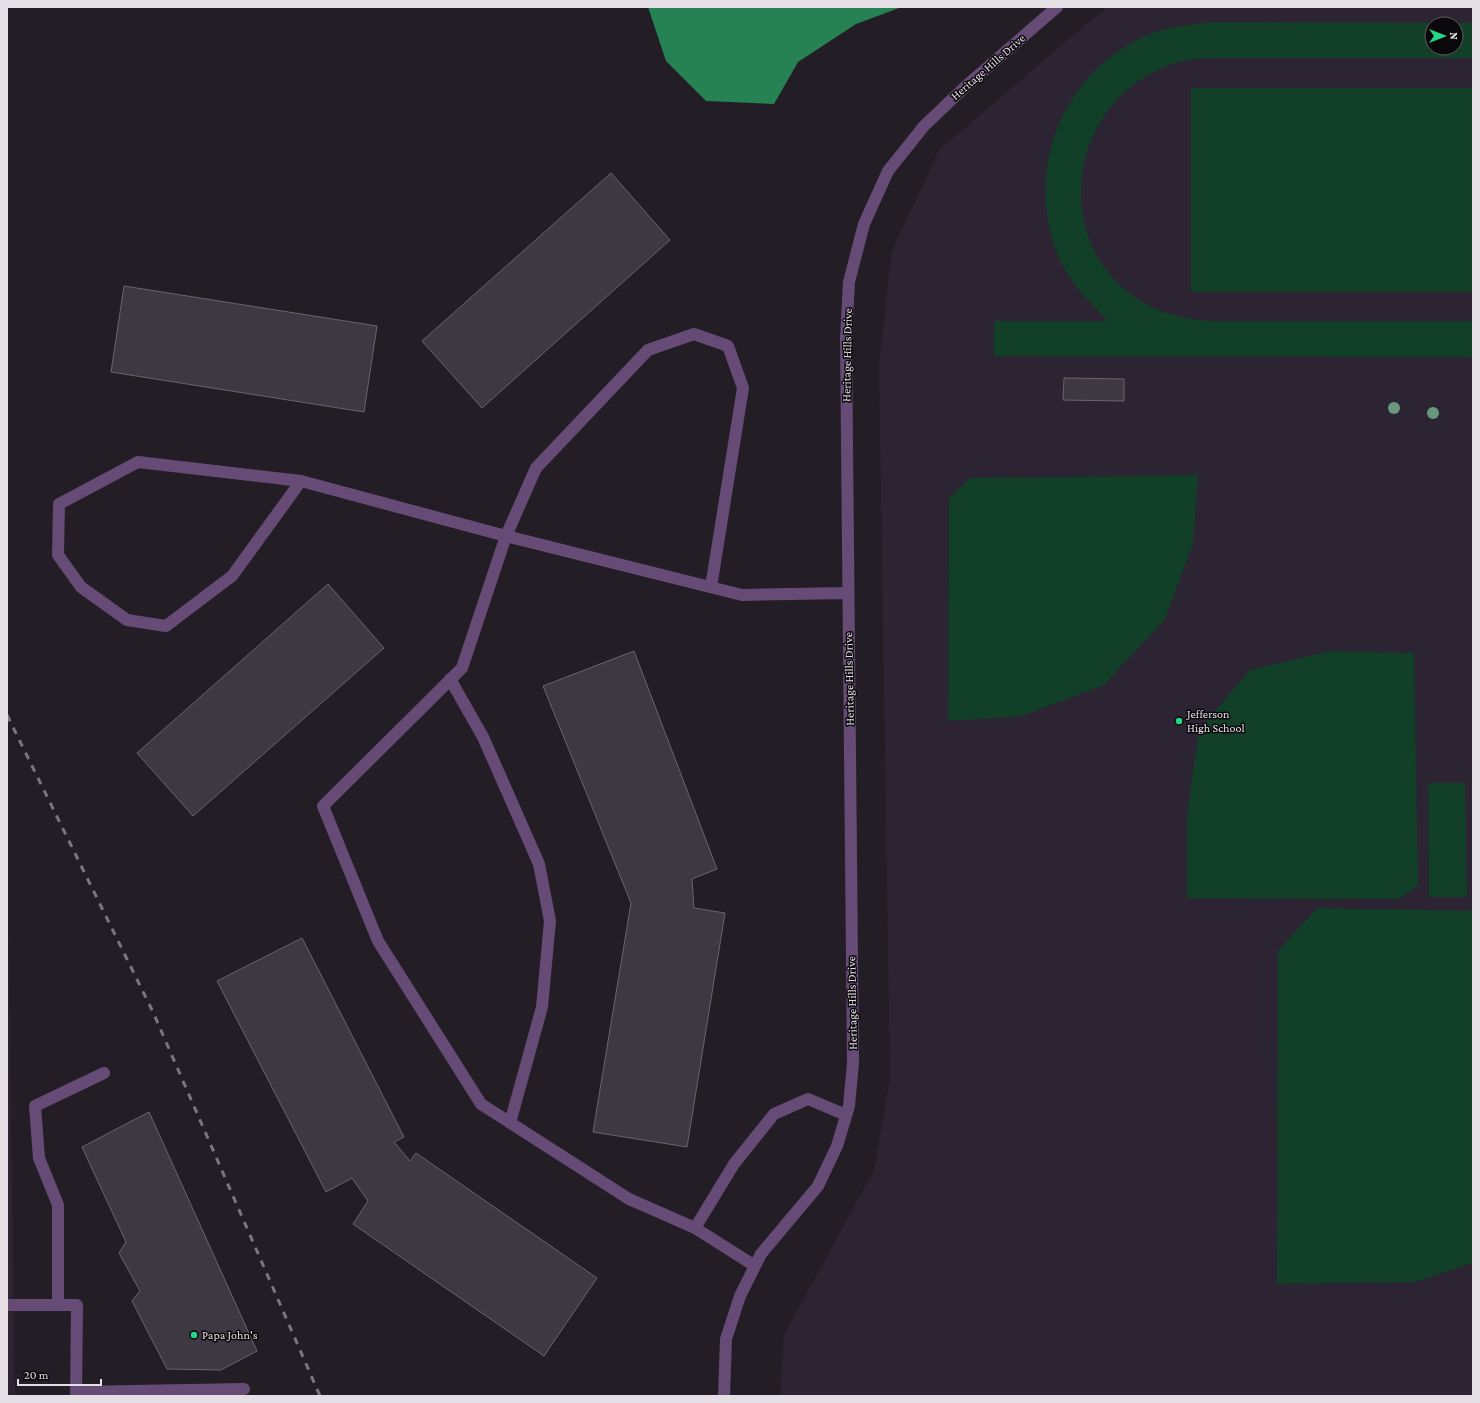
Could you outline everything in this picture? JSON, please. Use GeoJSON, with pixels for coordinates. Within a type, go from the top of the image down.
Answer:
{"type":"FeatureCollection","features":[{"type":"Feature","properties":{"kind":"street","name":"Heritage Hills Drive"},"geometry":{"type":"LineString","coordinates":[[724,1396],[726,1339],[740,1296],[761,1254],[818,1186],[837,1146],[849,1106],[853,1063],[846,339],[849,282],[864,224],[888,171],[924,126],[966,86],[1057,7]]}},
{"type":"Feature","properties":{"kind":"street"},"geometry":{"type":"LineString","coordinates":[[711,587],[743,388],[728,346],[694,334],[648,350],[536,468],[506,536],[462,668],[323,806],[378,941],[481,1104],[629,1199],[695,1228],[755,1266]]}},
{"type":"Feature","properties":{"kind":"street"},"geometry":{"type":"LineString","coordinates":[[301,481],[232,576],[166,626],[127,620],[81,587],[58,555],[59,504],[138,462],[301,481],[506,536],[742,595],[848,593]]}},
{"type":"Feature","properties":{"kind":"street"},"geometry":{"type":"LineString","coordinates":[[450,679],[483,737],[539,864],[550,922],[542,1007],[510,1123]]}},
{"type":"Feature","properties":{"kind":"street"},"geometry":{"type":"LineString","coordinates":[[58,1305],[58,1205],[38,1158],[35,1106],[104,1073]]}},
{"type":"Feature","properties":{"kind":"street"},"geometry":{"type":"LineString","coordinates":[[695,1228],[734,1164],[774,1114],[808,1099],[846,1115]]}},
{"type":"Feature","properties":{"kind":"street"},"geometry":{"type":"LineString","coordinates":[[7,1305],[77,1305],[76,1394],[244,1389]]}},
{"type":"Feature","properties":{"kind":"shaded area"},"geometry":{"type":"Polygon","coordinates":[[[648,7],[902,7],[856,24],[798,62],[774,104],[706,101],[666,61],[648,7]]]}},
{"type":"Feature","properties":{"kind":"shaded area","name":"Jefferson High School"},"geometry":{"type":"Polygon","coordinates":[[[1109,7],[1473,7],[1473,1396],[780,1396],[784,1335],[874,1170],[890,1079],[879,364],[892,251],[939,150],[1093,18],[1109,7]]]}},
{"type":"Feature","properties":{"kind":"shaded area"},"geometry":{"type":"Polygon","coordinates":[[[1211,22],[1424,23],[1424,56],[1464,56],[1464,23],[1473,23],[1473,58],[1206,58],[1170,65],[1134,84],[1107,112],[1090,145],[1082,181],[1083,218],[1095,253],[1118,284],[1152,307],[1181,317],[1210,321],[1473,321],[1473,357],[994,356],[994,321],[1108,321],[1071,280],[1062,264],[1051,233],[1046,201],[1047,169],[1054,138],[1066,109],[1084,82],[1107,59],[1135,41],[1153,33],[1182,26],[1211,22]]]}},
{"type":"Feature","properties":{"kind":"shaded area"},"geometry":{"type":"Polygon","coordinates":[[[1191,88],[1473,88],[1473,292],[1191,292],[1191,88]]]}},
{"type":"Feature","properties":{"kind":"shaded area"},"geometry":{"type":"Polygon","coordinates":[[[1198,475],[1193,544],[1165,619],[1104,685],[1022,716],[948,721],[949,498],[970,478],[1198,475]]]}},
{"type":"Feature","properties":{"kind":"shaded area"},"geometry":{"type":"Polygon","coordinates":[[[1331,651],[1414,653],[1418,885],[1399,899],[1187,898],[1187,814],[1199,730],[1250,670],[1331,651]]]}},
{"type":"Feature","properties":{"kind":"shaded area"},"geometry":{"type":"Polygon","coordinates":[[[1428,783],[1465,783],[1467,897],[1429,897],[1428,783]]]}},
{"type":"Feature","properties":{"kind":"shaded area"},"geometry":{"type":"Polygon","coordinates":[[[7,849],[15,1396],[7,1396],[7,849]]]}},
{"type":"Feature","properties":{"kind":"shaded area"},"geometry":{"type":"Polygon","coordinates":[[[1317,908],[1473,911],[1473,1263],[1415,1282],[1277,1284],[1278,951],[1317,908]]]}},
{"type":"Feature","properties":{"kind":"building"},"geometry":{"type":"Polygon","coordinates":[[[611,173],[670,240],[482,408],[422,341],[611,173]]]}},
{"type":"Feature","properties":{"kind":"building"},"geometry":{"type":"Polygon","coordinates":[[[124,286],[377,326],[364,412],[111,372],[124,286]]]}},
{"type":"Feature","properties":{"kind":"building"},"geometry":{"type":"Polygon","coordinates":[[[1064,378],[1124,379],[1124,401],[1063,400],[1064,378]]]}},
{"type":"Feature","properties":{"kind":"building"},"geometry":{"type":"Polygon","coordinates":[[[328,584],[384,648],[193,816],[137,753],[328,584]]]}},
{"type":"Feature","properties":{"kind":"building"},"geometry":{"type":"Polygon","coordinates":[[[634,651],[717,869],[692,879],[694,908],[725,913],[687,1147],[593,1132],[631,903],[543,686],[634,651]]]}},
{"type":"Feature","properties":{"kind":"building"},"geometry":{"type":"Polygon","coordinates":[[[302,938],[404,1137],[394,1142],[410,1161],[416,1153],[597,1278],[544,1356],[353,1224],[368,1201],[352,1178],[326,1192],[217,981],[302,938]]]}},
{"type":"Feature","properties":{"kind":"building"},"geometry":{"type":"Polygon","coordinates":[[[149,1112],[257,1351],[221,1370],[167,1369],[132,1301],[140,1291],[119,1253],[126,1242],[82,1147],[149,1112]]]}},
{"type":"Feature","properties":{"kind":"railway"},"geometry":{"type":"LineString","coordinates":[[7,715],[153,1012],[320,1396]]}},
{"type":"Feature","properties":{"kind":"place","name":"Jefferson High School"},"geometry":{"type":"Point","coordinates":[1179,721]}},
{"type":"Feature","properties":{"kind":"place","name":"Papa John's"},"geometry":{"type":"Point","coordinates":[194,1335]}}]}
